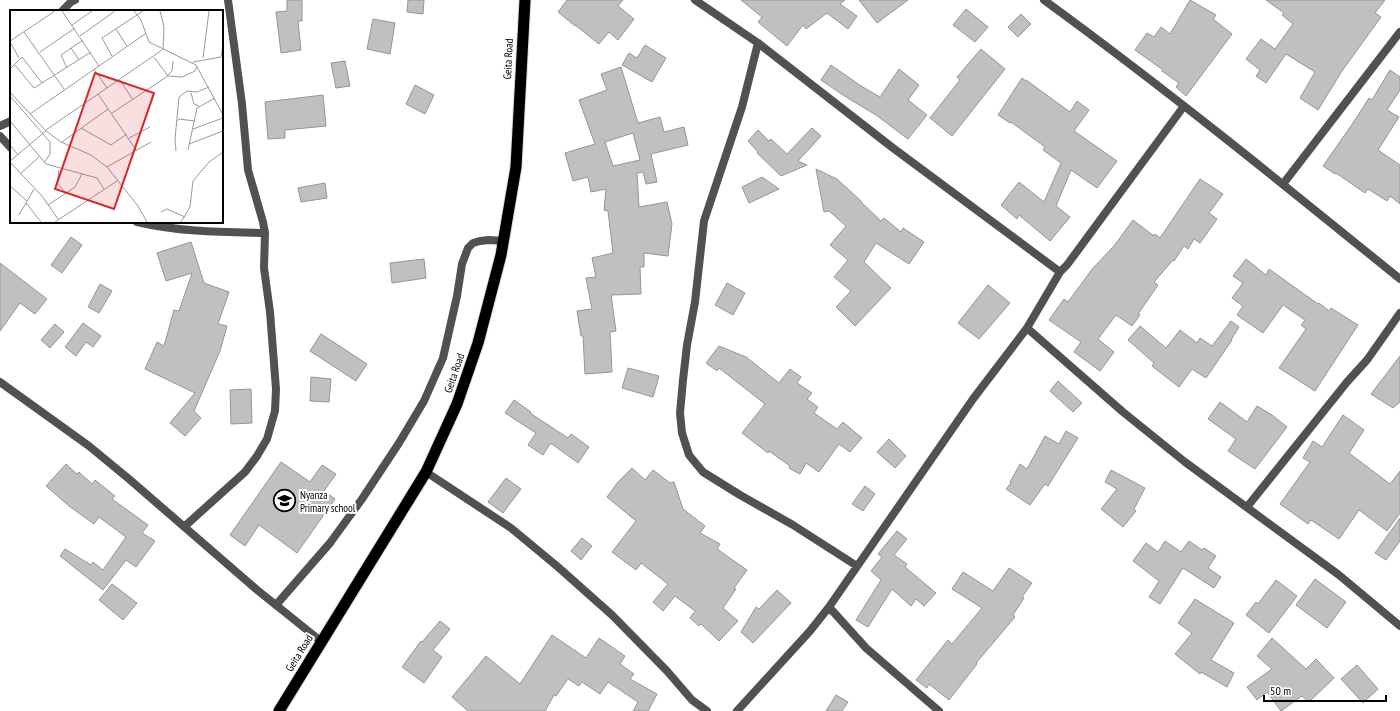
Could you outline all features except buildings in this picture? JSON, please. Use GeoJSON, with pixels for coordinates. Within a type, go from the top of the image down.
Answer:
{"type":"FeatureCollection","features":[{"type":"Feature","properties":{"kind":"highway","name":"Geita Road"},"geometry":{"type":"LineString","coordinates":[[279,711],[426,472],[457,404],[478,343],[504,241],[516,167],[524,0]]}},
{"type":"Feature","properties":{"kind":"street"},"geometry":{"type":"LineString","coordinates":[[63,10],[75,0]]}},
{"type":"Feature","properties":{"kind":"street"},"geometry":{"type":"LineString","coordinates":[[185,526],[245,472],[268,439],[275,411],[276,389],[270,312],[264,268],[265,233],[248,170],[242,104],[228,0]]}},
{"type":"Feature","properties":{"kind":"street"},"geometry":{"type":"LineString","coordinates":[[695,0],[758,44],[893,148],[1060,272]]}},
{"type":"Feature","properties":{"kind":"street"},"geometry":{"type":"LineString","coordinates":[[1044,0],[1184,106],[1400,279]]}},
{"type":"Feature","properties":{"kind":"street"},"geometry":{"type":"LineString","coordinates":[[1283,184],[1400,32]]}},
{"type":"Feature","properties":{"kind":"street"},"geometry":{"type":"LineString","coordinates":[[758,44],[742,107],[704,222],[695,302],[682,380],[680,413],[682,433],[689,455],[703,472],[793,525],[857,566]]}},
{"type":"Feature","properties":{"kind":"street"},"geometry":{"type":"LineString","coordinates":[[737,711],[810,631],[829,607],[973,399],[1027,328],[1060,272],[1067,265],[1184,106]]}},
{"type":"Feature","properties":{"kind":"street"},"geometry":{"type":"LineString","coordinates":[[0,126],[10,121]]}},
{"type":"Feature","properties":{"kind":"street"},"geometry":{"type":"LineString","coordinates":[[0,136],[10,147]]}},
{"type":"Feature","properties":{"kind":"street"},"geometry":{"type":"LineString","coordinates":[[141,223],[159,227],[196,231],[265,233]]}},
{"type":"Feature","properties":{"kind":"street"},"geometry":{"type":"LineString","coordinates":[[276,605],[330,543],[362,499],[399,443],[424,401],[443,358],[462,264],[468,248],[474,243],[480,241],[504,241]]}},
{"type":"Feature","properties":{"kind":"street"},"geometry":{"type":"LineString","coordinates":[[1247,507],[1347,382],[1367,360],[1400,313]]}},
{"type":"Feature","properties":{"kind":"street"},"geometry":{"type":"LineString","coordinates":[[1027,328],[1123,412],[1185,462],[1339,575],[1400,626]]}},
{"type":"Feature","properties":{"kind":"street"},"geometry":{"type":"LineString","coordinates":[[0,382],[89,446],[185,526],[276,605],[322,642]]}},
{"type":"Feature","properties":{"kind":"street"},"geometry":{"type":"LineString","coordinates":[[426,472],[511,528],[558,567],[612,615],[667,671],[692,700],[707,711]]}},
{"type":"Feature","properties":{"kind":"street"},"geometry":{"type":"LineString","coordinates":[[829,607],[866,648],[939,711]]}},
{"type":"Feature","properties":{"kind":"place","name":"Nyanza Primary school"},"geometry":{"type":"Point","coordinates":[285,501]}}]}
